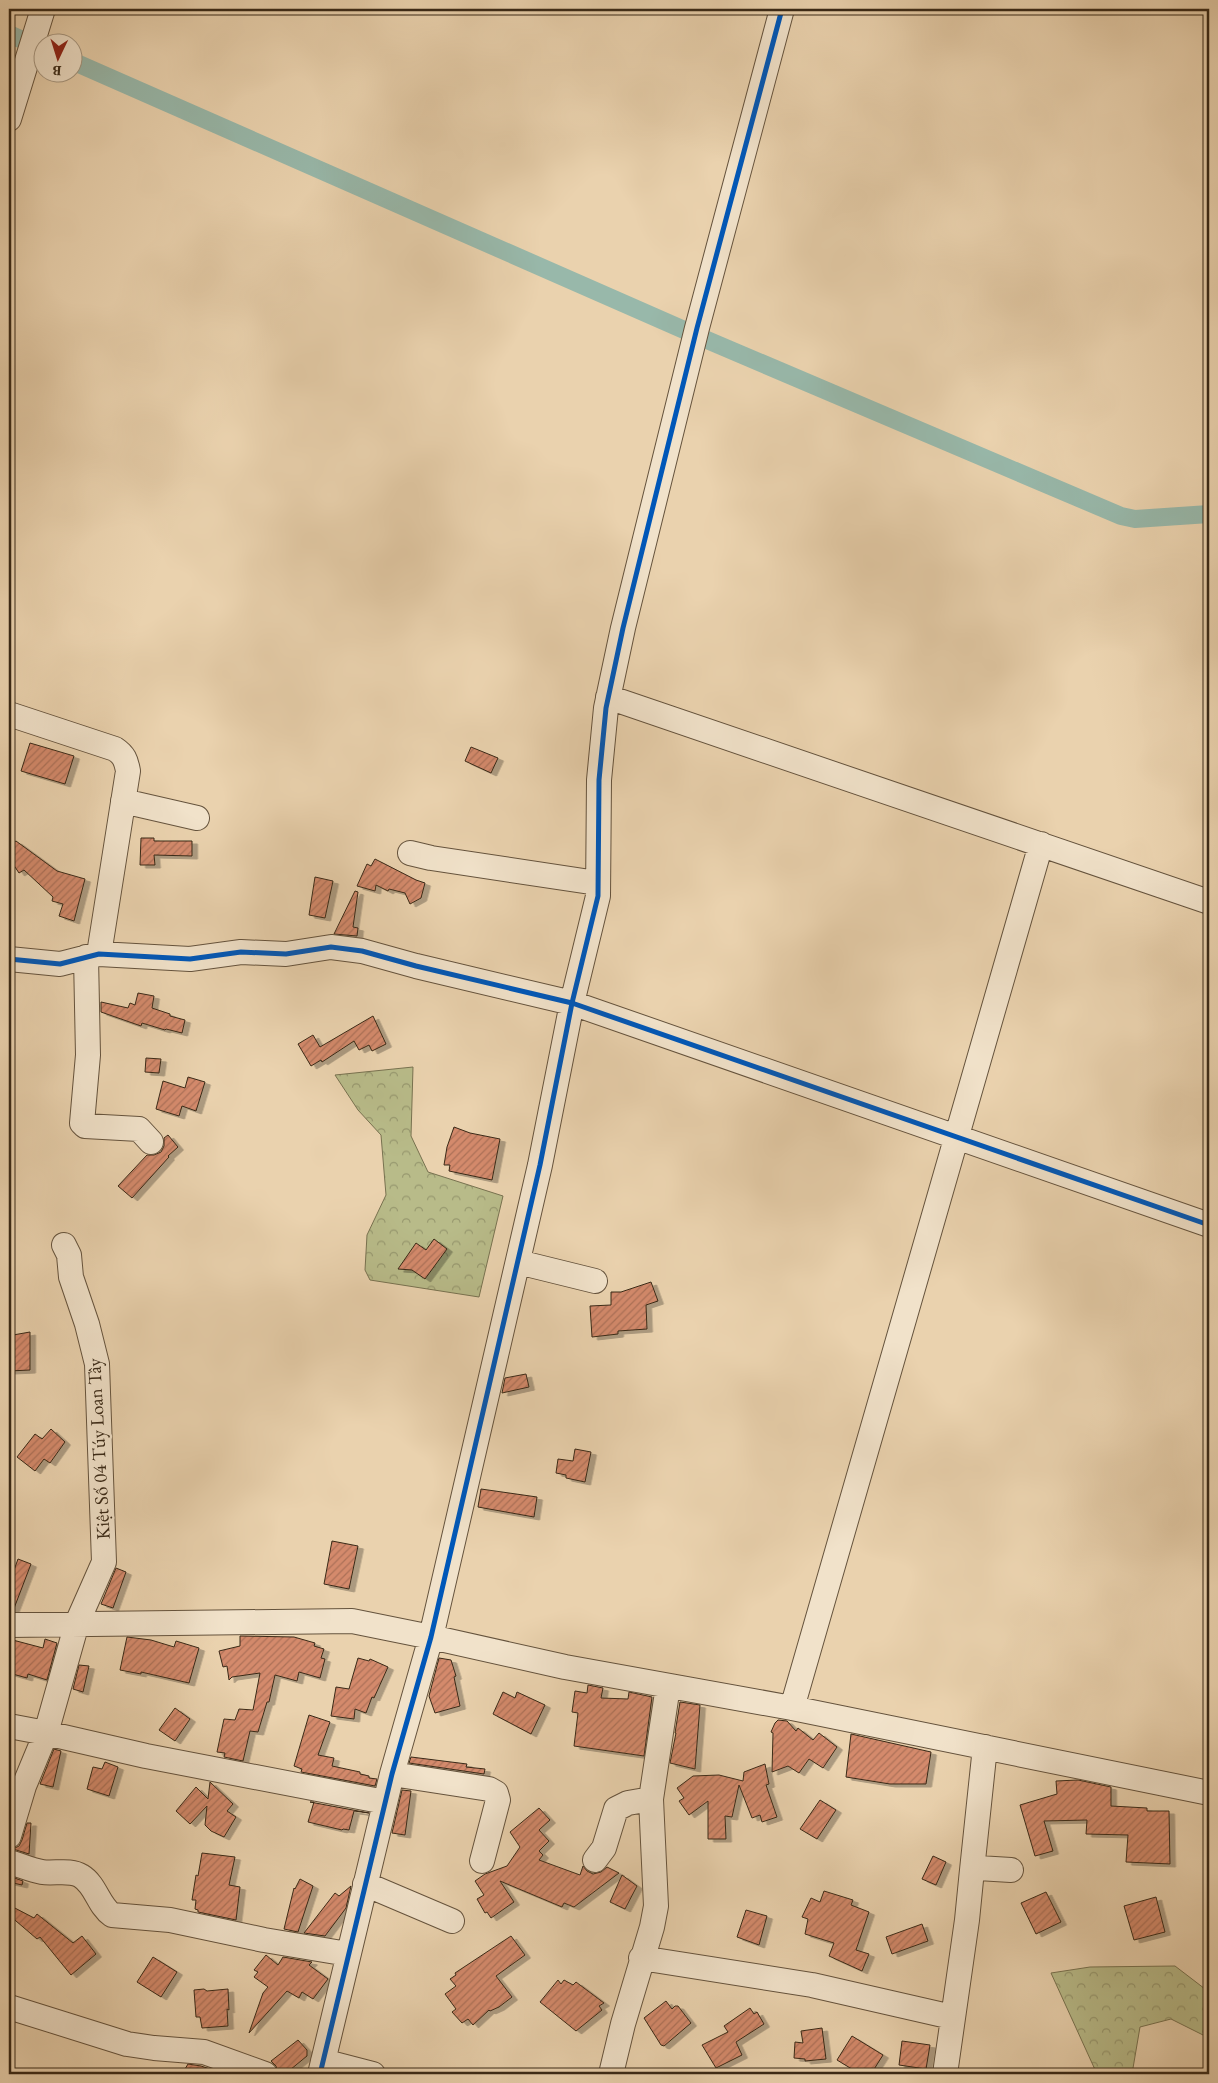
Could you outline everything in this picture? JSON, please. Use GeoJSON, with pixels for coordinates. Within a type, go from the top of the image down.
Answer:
{"type":"FeatureCollection","features":[{"type":"Feature","properties":{"kind":"street"},"geometry":{"type":"LineString","coordinates":[[9,119],[43,9]]}},
{"type":"Feature","properties":{"kind":"street"},"geometry":{"type":"LineString","coordinates":[[372,2074],[322,2067],[392,1774],[431,1637],[540,1165],[572,1004],[598,896],[598,780],[608,697],[695,336],[782,9]]}},
{"type":"Feature","properties":{"kind":"street"},"geometry":{"type":"LineString","coordinates":[[608,697],[1209,902]]}},
{"type":"Feature","properties":{"kind":"street"},"geometry":{"type":"LineString","coordinates":[[9,714],[114,748],[123,754],[128,771],[92,956],[88,1055],[82,1123],[85,1126],[139,1129],[151,1142]]}},
{"type":"Feature","properties":{"kind":"street"},"geometry":{"type":"LineString","coordinates":[[123,801],[197,818]]}},
{"type":"Feature","properties":{"kind":"street"},"geometry":{"type":"LineString","coordinates":[[792,1708],[1041,844]]}},
{"type":"Feature","properties":{"kind":"street"},"geometry":{"type":"LineString","coordinates":[[410,853],[430,858],[597,883]]}},
{"type":"Feature","properties":{"kind":"street"},"geometry":{"type":"LineString","coordinates":[[9,959],[60,964],[92,956],[190,959],[241,952],[286,954],[330,947],[362,951],[572,1004],[1209,1225]]}},
{"type":"Feature","properties":{"kind":"street","name":"Kiệt Số 04 Túy Loan Tây"},"geometry":{"type":"LineString","coordinates":[[9,1836],[24,1786],[46,1733],[77,1623],[104,1562],[97,1364],[87,1324],[71,1278],[69,1255],[64,1244]]}},
{"type":"Feature","properties":{"kind":"street"},"geometry":{"type":"LineString","coordinates":[[518,1262],[595,1280]]}},
{"type":"Feature","properties":{"kind":"street"},"geometry":{"type":"LineString","coordinates":[[9,1625],[352,1622],[431,1637],[565,1667],[792,1708],[1209,1793]]}},
{"type":"Feature","properties":{"kind":"street"},"geometry":{"type":"LineString","coordinates":[[611,2074],[641,1958],[652,1927],[656,1906],[651,1799],[668,1686]]}},
{"type":"Feature","properties":{"kind":"street"},"geometry":{"type":"LineString","coordinates":[[9,1726],[146,1756],[385,1802]]}},
{"type":"Feature","properties":{"kind":"street"},"geometry":{"type":"LineString","coordinates":[[945,2074],[967,1920],[985,1747]]}},
{"type":"Feature","properties":{"kind":"street"},"geometry":{"type":"LineString","coordinates":[[392,1774],[490,1789],[496,1793],[498,1800],[482,1861]]}},
{"type":"Feature","properties":{"kind":"street"},"geometry":{"type":"LineString","coordinates":[[595,1860],[604,1848],[616,1810],[628,1804],[651,1799]]}},
{"type":"Feature","properties":{"kind":"street"},"geometry":{"type":"LineString","coordinates":[[9,1862],[42,1872],[74,1873],[81,1876],[94,1888],[107,1911],[112,1915],[170,1920],[264,1940],[348,1954]]}},
{"type":"Feature","properties":{"kind":"street"},"geometry":{"type":"LineString","coordinates":[[972,1870],[978,1868],[1011,1870]]}},
{"type":"Feature","properties":{"kind":"street"},"geometry":{"type":"LineString","coordinates":[[365,1884],[452,1921]]}},
{"type":"Feature","properties":{"kind":"street"},"geometry":{"type":"LineString","coordinates":[[641,1958],[812,1985],[952,2018]]}},
{"type":"Feature","properties":{"kind":"street"},"geometry":{"type":"LineString","coordinates":[[9,2007],[126,2044],[204,2052],[265,2074]]}},
{"type":"Feature","properties":{"kind":"green space"},"geometry":{"type":"Polygon","coordinates":[[[413,1067],[411,1136],[428,1172],[503,1196],[479,1297],[370,1280],[365,1270],[367,1235],[386,1195],[381,1135],[358,1110],[335,1075],[413,1067]]]}},
{"type":"Feature","properties":{"kind":"green space"},"geometry":{"type":"Polygon","coordinates":[[[1175,1966],[1209,1992],[1209,2038],[1171,2019],[1140,2027],[1132,2074],[1097,2074],[1051,1973],[1090,1967],[1175,1966]]]}},
{"type":"Feature","properties":{"kind":"building"},"geometry":{"type":"Polygon","coordinates":[[[30,743],[74,756],[65,784],[21,771],[30,743]]]}},
{"type":"Feature","properties":{"kind":"building"},"geometry":{"type":"Polygon","coordinates":[[[471,747],[498,758],[491,773],[465,761],[471,747]]]}},
{"type":"Feature","properties":{"kind":"building"},"geometry":{"type":"Polygon","coordinates":[[[141,838],[154,838],[154,841],[192,841],[192,856],[154,855],[155,865],[140,865],[141,838]]]}},
{"type":"Feature","properties":{"kind":"building"},"geometry":{"type":"Polygon","coordinates":[[[16,841],[57,871],[85,879],[74,921],[59,916],[63,904],[52,901],[53,897],[24,870],[19,873],[9,858],[9,845],[16,841]]]}},
{"type":"Feature","properties":{"kind":"building"},"geometry":{"type":"Polygon","coordinates":[[[375,859],[425,883],[421,898],[410,904],[405,893],[389,889],[388,891],[376,885],[375,891],[357,886],[367,864],[371,866],[375,859]]]}},
{"type":"Feature","properties":{"kind":"building"},"geometry":{"type":"Polygon","coordinates":[[[315,877],[333,881],[325,918],[309,915],[315,877]]]}},
{"type":"Feature","properties":{"kind":"building"},"geometry":{"type":"Polygon","coordinates":[[[355,891],[358,892],[353,927],[358,928],[357,936],[334,934],[355,891]]]}},
{"type":"Feature","properties":{"kind":"building"},"geometry":{"type":"Polygon","coordinates":[[[138,993],[154,996],[152,1008],[185,1020],[182,1033],[142,1023],[141,1026],[101,1012],[101,1002],[128,1008],[130,1003],[135,1005],[138,993]]]}},
{"type":"Feature","properties":{"kind":"building"},"geometry":{"type":"Polygon","coordinates":[[[373,1016],[386,1044],[372,1051],[369,1045],[359,1050],[354,1041],[322,1062],[321,1060],[311,1066],[298,1044],[313,1035],[320,1047],[373,1016]]]}},
{"type":"Feature","properties":{"kind":"building"},"geometry":{"type":"Polygon","coordinates":[[[146,1058],[161,1059],[159,1073],[145,1072],[146,1058]]]}},
{"type":"Feature","properties":{"kind":"building"},"geometry":{"type":"Polygon","coordinates":[[[188,1077],[205,1082],[196,1111],[182,1106],[179,1116],[156,1109],[163,1081],[185,1088],[188,1077]]]}},
{"type":"Feature","properties":{"kind":"building"},"geometry":{"type":"Polygon","coordinates":[[[454,1127],[470,1133],[500,1139],[492,1180],[449,1171],[450,1165],[444,1165],[447,1147],[454,1127]]]}},
{"type":"Feature","properties":{"kind":"building"},"geometry":{"type":"Polygon","coordinates":[[[168,1135],[178,1147],[132,1198],[118,1186],[147,1155],[161,1152],[164,1146],[164,1138],[168,1135]]]}},
{"type":"Feature","properties":{"kind":"building"},"geometry":{"type":"Polygon","coordinates":[[[434,1239],[447,1249],[425,1279],[412,1270],[398,1269],[416,1243],[426,1250],[434,1239]]]}},
{"type":"Feature","properties":{"kind":"building"},"geometry":{"type":"Polygon","coordinates":[[[651,1282],[658,1301],[646,1305],[647,1329],[618,1331],[618,1334],[592,1337],[590,1306],[611,1305],[611,1292],[621,1292],[651,1282]]]}},
{"type":"Feature","properties":{"kind":"building"},"geometry":{"type":"Polygon","coordinates":[[[30,1332],[30,1370],[9,1371],[9,1353],[13,1353],[13,1335],[30,1332]]]}},
{"type":"Feature","properties":{"kind":"building"},"geometry":{"type":"Polygon","coordinates":[[[526,1374],[529,1387],[502,1393],[505,1378],[526,1374]]]}},
{"type":"Feature","properties":{"kind":"building"},"geometry":{"type":"Polygon","coordinates":[[[51,1429],[65,1442],[50,1463],[44,1459],[35,1471],[17,1457],[35,1434],[42,1439],[51,1429]]]}},
{"type":"Feature","properties":{"kind":"building"},"geometry":{"type":"Polygon","coordinates":[[[575,1449],[591,1452],[585,1482],[566,1478],[566,1475],[556,1473],[558,1459],[573,1461],[575,1449]]]}},
{"type":"Feature","properties":{"kind":"building"},"geometry":{"type":"Polygon","coordinates":[[[481,1489],[537,1497],[534,1517],[478,1507],[481,1489]]]}},
{"type":"Feature","properties":{"kind":"building"},"geometry":{"type":"Polygon","coordinates":[[[332,1541],[358,1546],[349,1589],[324,1584],[332,1541]]]}},
{"type":"Feature","properties":{"kind":"building"},"geometry":{"type":"Polygon","coordinates":[[[18,1559],[31,1564],[13,1611],[9,1611],[9,1584],[18,1559]]]}},
{"type":"Feature","properties":{"kind":"building"},"geometry":{"type":"Polygon","coordinates":[[[116,1568],[126,1572],[113,1608],[101,1604],[116,1568]]]}},
{"type":"Feature","properties":{"kind":"building"},"geometry":{"type":"Polygon","coordinates":[[[240,1636],[294,1637],[315,1643],[314,1646],[324,1649],[321,1658],[325,1659],[320,1678],[299,1672],[297,1681],[275,1675],[269,1702],[267,1702],[258,1732],[250,1731],[243,1761],[224,1757],[225,1753],[217,1752],[224,1719],[235,1720],[239,1709],[253,1710],[260,1673],[232,1677],[229,1680],[227,1666],[223,1667],[219,1651],[240,1646],[240,1636]]]}},
{"type":"Feature","properties":{"kind":"building"},"geometry":{"type":"Polygon","coordinates":[[[127,1637],[151,1640],[174,1647],[176,1641],[199,1648],[189,1683],[141,1672],[141,1674],[120,1670],[127,1637]]]}},
{"type":"Feature","properties":{"kind":"building"},"geometry":{"type":"Polygon","coordinates":[[[9,1639],[43,1648],[45,1639],[57,1643],[47,1680],[28,1674],[27,1678],[9,1673],[9,1639]]]}},
{"type":"Feature","properties":{"kind":"building"},"geometry":{"type":"Polygon","coordinates":[[[358,1658],[369,1661],[370,1659],[388,1667],[374,1698],[372,1697],[366,1713],[355,1709],[354,1719],[331,1716],[336,1687],[349,1689],[358,1658]]]}},
{"type":"Feature","properties":{"kind":"building"},"geometry":{"type":"Polygon","coordinates":[[[439,1658],[451,1660],[456,1676],[454,1677],[460,1706],[435,1713],[429,1696],[439,1658]]]}},
{"type":"Feature","properties":{"kind":"building"},"geometry":{"type":"Polygon","coordinates":[[[79,1665],[89,1666],[83,1692],[73,1689],[79,1665]]]}},
{"type":"Feature","properties":{"kind":"building"},"geometry":{"type":"Polygon","coordinates":[[[588,1685],[603,1688],[601,1698],[628,1699],[629,1692],[652,1697],[644,1756],[574,1746],[578,1713],[572,1712],[575,1691],[587,1693],[588,1685]]]}},
{"type":"Feature","properties":{"kind":"building"},"geometry":{"type":"Polygon","coordinates":[[[503,1692],[515,1698],[517,1692],[545,1705],[531,1734],[493,1714],[503,1692]]]}},
{"type":"Feature","properties":{"kind":"building"},"geometry":{"type":"Polygon","coordinates":[[[680,1702],[700,1705],[695,1769],[670,1763],[680,1702]]]}},
{"type":"Feature","properties":{"kind":"building"},"geometry":{"type":"Polygon","coordinates":[[[175,1708],[190,1719],[175,1741],[159,1730],[175,1708]]]}},
{"type":"Feature","properties":{"kind":"building"},"geometry":{"type":"Polygon","coordinates":[[[309,1715],[330,1722],[318,1755],[334,1758],[332,1766],[360,1772],[360,1774],[369,1776],[369,1778],[377,1779],[375,1786],[301,1772],[302,1769],[294,1766],[309,1715]]]}},
{"type":"Feature","properties":{"kind":"building"},"geometry":{"type":"Polygon","coordinates":[[[778,1720],[787,1721],[796,1731],[798,1728],[813,1740],[819,1733],[837,1747],[823,1768],[809,1759],[799,1773],[788,1766],[772,1772],[773,1733],[771,1732],[778,1720]]]}},
{"type":"Feature","properties":{"kind":"building"},"geometry":{"type":"Polygon","coordinates":[[[851,1734],[931,1752],[926,1784],[890,1784],[846,1777],[851,1734]]]}},
{"type":"Feature","properties":{"kind":"building"},"geometry":{"type":"Polygon","coordinates":[[[54,1749],[61,1751],[53,1787],[40,1784],[54,1749]]]}},
{"type":"Feature","properties":{"kind":"building"},"geometry":{"type":"Polygon","coordinates":[[[411,1757],[467,1764],[466,1767],[485,1769],[484,1774],[409,1763],[411,1757]]]}},
{"type":"Feature","properties":{"kind":"building"},"geometry":{"type":"Polygon","coordinates":[[[105,1762],[118,1767],[109,1796],[87,1789],[93,1767],[102,1769],[105,1762]]]}},
{"type":"Feature","properties":{"kind":"building"},"geometry":{"type":"Polygon","coordinates":[[[765,1764],[769,1784],[766,1785],[777,1817],[762,1822],[760,1815],[752,1818],[739,1785],[732,1817],[725,1816],[726,1839],[708,1839],[708,1801],[689,1815],[679,1801],[684,1798],[677,1788],[693,1776],[719,1775],[743,1781],[744,1772],[765,1764]]]}},
{"type":"Feature","properties":{"kind":"building"},"geometry":{"type":"Polygon","coordinates":[[[1078,1780],[1111,1787],[1111,1806],[1147,1808],[1147,1811],[1169,1811],[1170,1864],[1126,1862],[1128,1835],[1086,1834],[1087,1820],[1044,1821],[1053,1851],[1035,1856],[1020,1805],[1057,1794],[1056,1781],[1078,1780]]]}},
{"type":"Feature","properties":{"kind":"building"},"geometry":{"type":"Polygon","coordinates":[[[210,1782],[233,1804],[227,1811],[236,1817],[224,1837],[211,1831],[205,1825],[207,1806],[190,1824],[176,1811],[196,1787],[208,1799],[210,1782]]]}},
{"type":"Feature","properties":{"kind":"building"},"geometry":{"type":"Polygon","coordinates":[[[402,1790],[411,1791],[405,1835],[392,1833],[402,1790]]]}},
{"type":"Feature","properties":{"kind":"building"},"geometry":{"type":"Polygon","coordinates":[[[820,1800],[836,1810],[817,1839],[800,1829],[820,1800]]]}},
{"type":"Feature","properties":{"kind":"building"},"geometry":{"type":"Polygon","coordinates":[[[314,1803],[369,1813],[354,1811],[349,1830],[342,1830],[308,1822],[314,1803]]]}},
{"type":"Feature","properties":{"kind":"building"},"geometry":{"type":"Polygon","coordinates":[[[539,1808],[550,1820],[539,1830],[549,1841],[539,1851],[543,1855],[539,1860],[580,1875],[583,1866],[593,1874],[601,1872],[607,1867],[619,1873],[574,1907],[564,1903],[562,1907],[500,1881],[514,1902],[491,1918],[487,1912],[485,1913],[477,1899],[484,1895],[475,1881],[485,1874],[507,1866],[520,1847],[510,1832],[539,1808]]]}},
{"type":"Feature","properties":{"kind":"building"},"geometry":{"type":"Polygon","coordinates":[[[27,1823],[31,1823],[29,1854],[13,1849],[19,1846],[27,1823]]]}},
{"type":"Feature","properties":{"kind":"building"},"geometry":{"type":"Polygon","coordinates":[[[202,1853],[235,1857],[229,1885],[240,1887],[236,1920],[198,1912],[195,1909],[196,1900],[192,1900],[202,1853]]]}},
{"type":"Feature","properties":{"kind":"building"},"geometry":{"type":"Polygon","coordinates":[[[933,1856],[946,1862],[936,1885],[922,1879],[933,1856]]]}},
{"type":"Feature","properties":{"kind":"building"},"geometry":{"type":"Polygon","coordinates":[[[622,1875],[637,1886],[625,1909],[610,1902],[622,1875]]]}},
{"type":"Feature","properties":{"kind":"building"},"geometry":{"type":"Polygon","coordinates":[[[9,1876],[23,1881],[22,1885],[9,1882],[9,1876]]]}},
{"type":"Feature","properties":{"kind":"building"},"geometry":{"type":"Polygon","coordinates":[[[300,1879],[313,1886],[298,1932],[284,1929],[294,1888],[300,1879]]]}},
{"type":"Feature","properties":{"kind":"building"},"geometry":{"type":"Polygon","coordinates":[[[351,1886],[346,1908],[325,1936],[304,1933],[335,1893],[339,1896],[351,1886]]]}},
{"type":"Feature","properties":{"kind":"building"},"geometry":{"type":"Polygon","coordinates":[[[824,1891],[853,1900],[851,1905],[869,1912],[856,1950],[869,1954],[862,1971],[829,1956],[834,1943],[805,1934],[808,1919],[802,1917],[811,1898],[820,1902],[824,1891]]]}},
{"type":"Feature","properties":{"kind":"building"},"geometry":{"type":"Polygon","coordinates":[[[1046,1892],[1061,1922],[1036,1934],[1021,1903],[1046,1892]]]}},
{"type":"Feature","properties":{"kind":"building"},"geometry":{"type":"Polygon","coordinates":[[[1156,1897],[1165,1932],[1134,1940],[1124,1906],[1156,1897]]]}},
{"type":"Feature","properties":{"kind":"building"},"geometry":{"type":"Polygon","coordinates":[[[9,1905],[34,1918],[37,1914],[73,1943],[82,1936],[96,1954],[71,1975],[40,1937],[37,1939],[9,1915],[9,1905]]]}},
{"type":"Feature","properties":{"kind":"building"},"geometry":{"type":"Polygon","coordinates":[[[746,1910],[767,1916],[759,1945],[737,1937],[746,1910]]]}},
{"type":"Feature","properties":{"kind":"building"},"geometry":{"type":"Polygon","coordinates":[[[922,1924],[928,1941],[892,1954],[886,1937],[922,1924]]]}},
{"type":"Feature","properties":{"kind":"building"},"geometry":{"type":"Polygon","coordinates":[[[511,1936],[525,1955],[496,1976],[512,1997],[499,2007],[489,2010],[473,2025],[468,2019],[462,2023],[452,2012],[456,2009],[445,1994],[456,1986],[450,1979],[456,1975],[455,1973],[511,1936]]]}},
{"type":"Feature","properties":{"kind":"building"},"geometry":{"type":"Polygon","coordinates":[[[266,1955],[278,1965],[283,1957],[312,1962],[309,1965],[328,1979],[313,1999],[302,1992],[299,1998],[287,1991],[249,2033],[263,1993],[268,1987],[254,1977],[258,1972],[254,1970],[266,1955]]]}},
{"type":"Feature","properties":{"kind":"building"},"geometry":{"type":"Polygon","coordinates":[[[153,1957],[177,1972],[161,1997],[137,1982],[153,1957]]]}},
{"type":"Feature","properties":{"kind":"building"},"geometry":{"type":"Polygon","coordinates":[[[558,1980],[561,1984],[564,1980],[573,1985],[576,1982],[604,2003],[599,2006],[602,2010],[576,2031],[540,2002],[558,1980]]]}},
{"type":"Feature","properties":{"kind":"building"},"geometry":{"type":"Polygon","coordinates":[[[204,1989],[207,1991],[228,1989],[228,2026],[202,2028],[200,2017],[196,2017],[194,1990],[204,1989]]]}},
{"type":"Feature","properties":{"kind":"building"},"geometry":{"type":"Polygon","coordinates":[[[666,2001],[672,2009],[678,2006],[691,2023],[664,2046],[661,2045],[644,2018],[666,2001]]]}},
{"type":"Feature","properties":{"kind":"building"},"geometry":{"type":"Polygon","coordinates":[[[750,2008],[754,2014],[757,2012],[764,2024],[736,2042],[742,2055],[716,2068],[702,2045],[728,2032],[724,2026],[750,2008]]]}},
{"type":"Feature","properties":{"kind":"building"},"geometry":{"type":"Polygon","coordinates":[[[822,2028],[826,2059],[805,2061],[805,2059],[794,2058],[795,2042],[803,2043],[801,2031],[822,2028]]]}},
{"type":"Feature","properties":{"kind":"building"},"geometry":{"type":"Polygon","coordinates":[[[852,2036],[883,2055],[871,2074],[863,2069],[860,2074],[837,2060],[852,2036]]]}},
{"type":"Feature","properties":{"kind":"building"},"geometry":{"type":"Polygon","coordinates":[[[298,2040],[307,2050],[307,2056],[285,2074],[278,2074],[276,2066],[271,2061],[298,2040]]]}},
{"type":"Feature","properties":{"kind":"building"},"geometry":{"type":"Polygon","coordinates":[[[902,2041],[930,2045],[926,2069],[899,2065],[902,2041]]]}},
{"type":"Feature","properties":{"kind":"building"},"geometry":{"type":"Polygon","coordinates":[[[188,2064],[201,2066],[225,2074],[182,2074],[188,2064]]]}},
{"type":"Feature","properties":{"kind":"waterway"},"geometry":{"type":"LineString","coordinates":[[9,34],[27,42]]}},
{"type":"Feature","properties":{"kind":"waterway"},"geometry":{"type":"LineString","coordinates":[[82,65],[691,333]]}},
{"type":"Feature","properties":{"kind":"waterway"},"geometry":{"type":"LineString","coordinates":[[700,337],[1121,516],[1135,519],[1209,514]]}},
{"type":"Feature","properties":{"kind":"cycle path"},"geometry":{"type":"LineString","coordinates":[[320,2074],[392,1774],[431,1637],[540,1165],[572,1003],[598,896],[599,780],[606,708],[623,628],[697,328],[782,9]]}},
{"type":"Feature","properties":{"kind":"cycle path"},"geometry":{"type":"LineString","coordinates":[[9,959],[60,964],[99,954],[190,959],[241,952],[286,954],[331,947],[362,951],[416,966],[572,1003],[1209,1225]]}}]}
